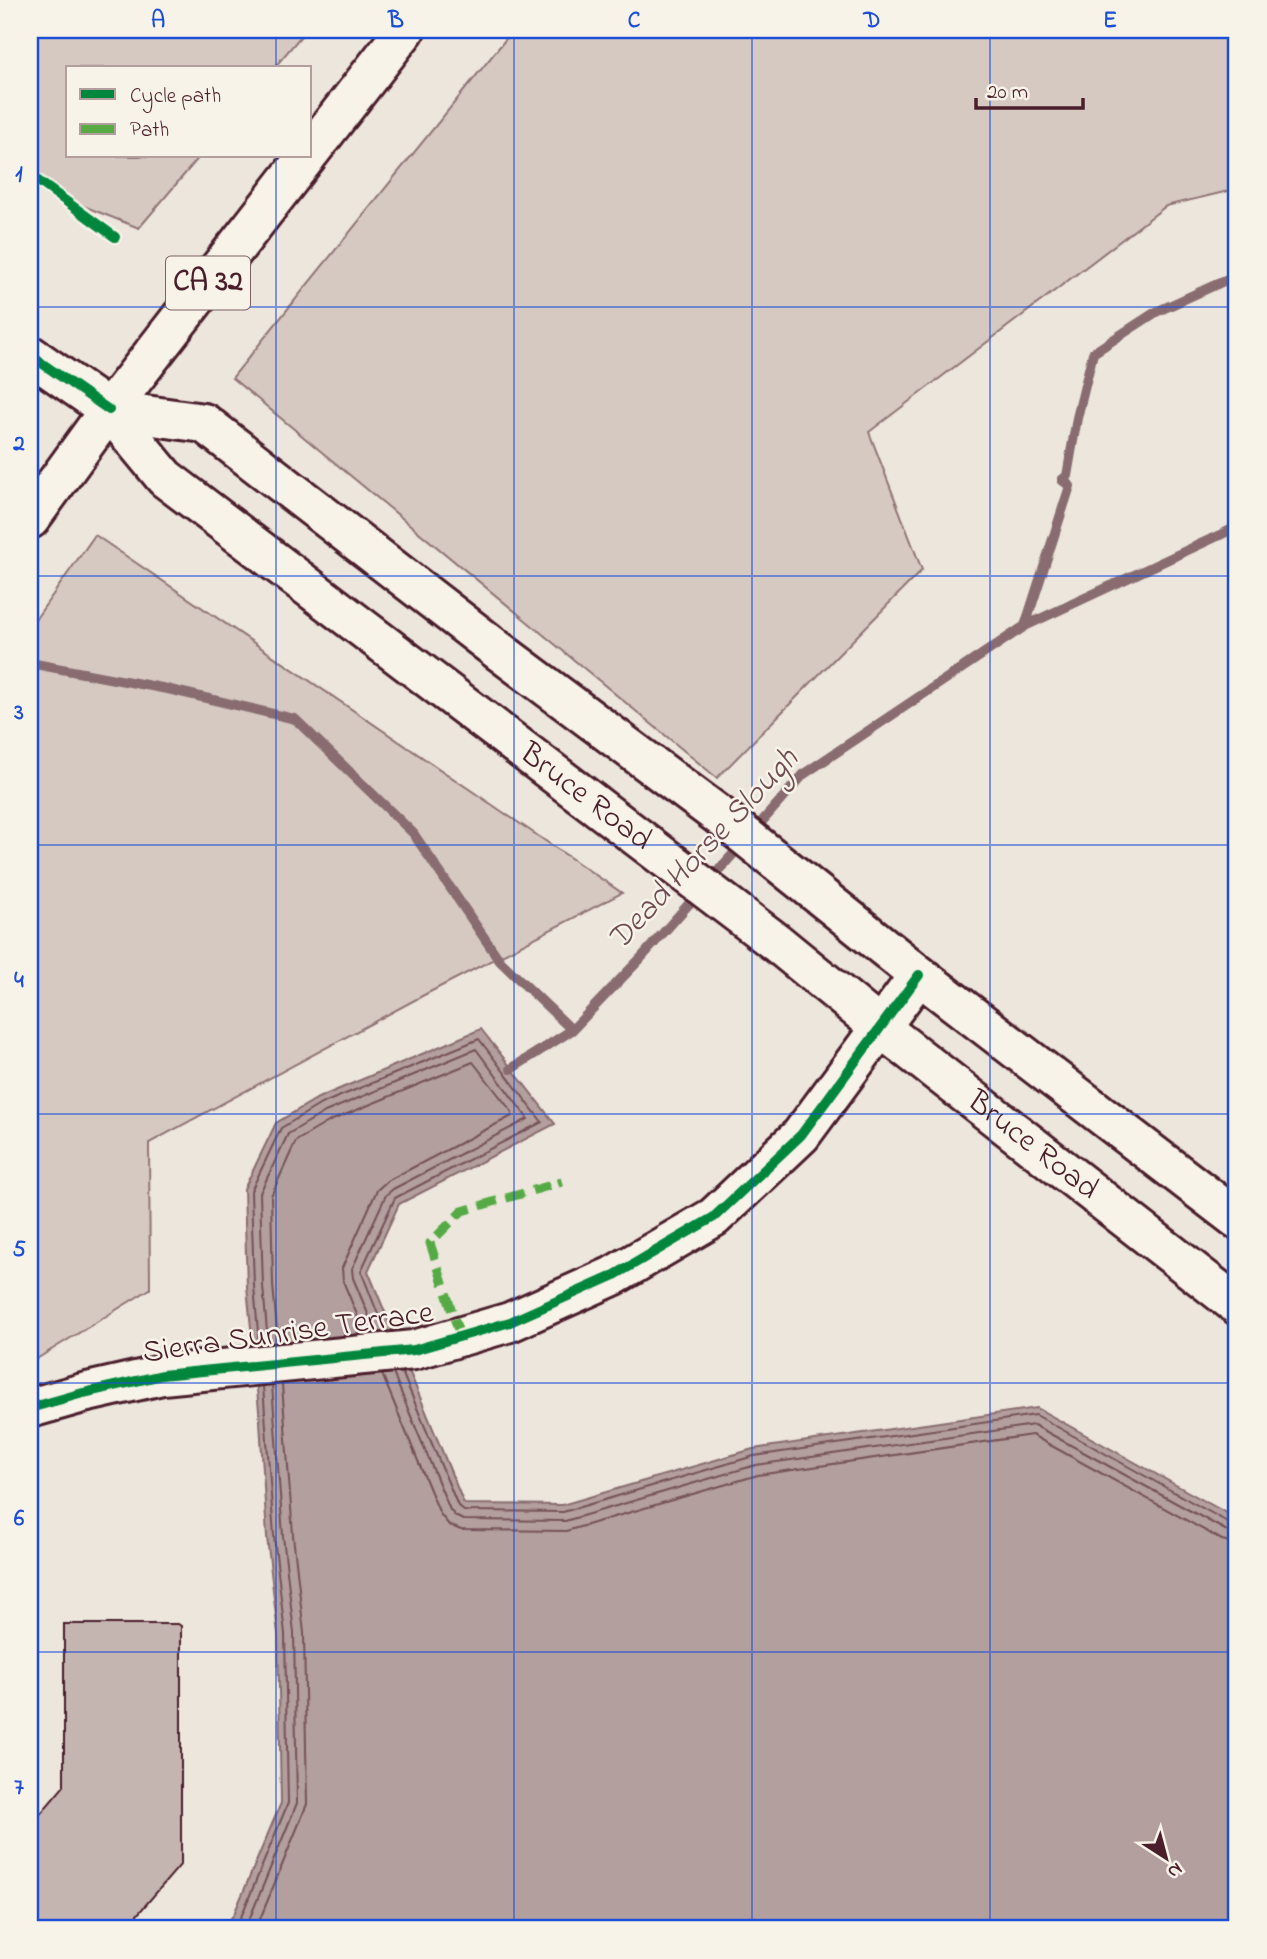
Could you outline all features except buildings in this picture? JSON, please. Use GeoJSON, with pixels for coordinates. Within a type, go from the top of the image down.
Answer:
{"type":"FeatureCollection","features":[{"type":"Feature","properties":{"kind":"main road","name":"CA 32"},"geometry":{"type":"LineString","coordinates":[[312,149],[405,30]]}},
{"type":"Feature","properties":{"kind":"main road","name":"CA 32"},"geometry":{"type":"LineString","coordinates":[[30,519],[109,410],[305,158]]}},
{"type":"Feature","properties":{"kind":"main road","name":"Bruce Road"},"geometry":{"type":"LineString","coordinates":[[30,355],[109,410],[165,478],[777,943],[881,1028],[1237,1304]]}},
{"type":"Feature","properties":{"kind":"main road","name":"Bruce Road"},"geometry":{"type":"LineString","coordinates":[[109,410],[204,423],[484,640],[724,819],[919,975],[1237,1219]]}},
{"type":"Feature","properties":{"kind":"main road","name":"Sierra Sunrise Terrace"},"geometry":{"type":"LineString","coordinates":[[30,1408],[162,1374],[414,1350],[510,1322],[613,1276],[714,1217],[801,1135],[919,975]]}},
{"type":"Feature","properties":{"kind":"shaded area"},"geometry":{"type":"Polygon","coordinates":[[[30,30],[306,30],[276,66],[66,66],[66,158],[198,158],[139,228],[30,185],[30,30]]]}},
{"type":"Feature","properties":{"kind":"shaded area"},"geometry":{"type":"Polygon","coordinates":[[[513,30],[1237,30],[1237,189],[1166,206],[869,432],[922,570],[717,778],[232,378],[513,30]]]}},
{"type":"Feature","properties":{"kind":"shaded area"},"geometry":{"type":"Polygon","coordinates":[[[95,535],[622,893],[424,995],[149,1143],[150,1289],[30,1363],[30,627],[95,535]]]}},
{"type":"Feature","properties":{"kind":"water"},"geometry":{"type":"Polygon","coordinates":[[[481,1029],[555,1124],[399,1204],[368,1271],[464,1504],[562,1505],[753,1449],[1037,1408],[1237,1519],[1237,1929],[223,1929],[234,1914],[281,1803],[278,1634],[267,1537],[260,1421],[247,1287],[244,1189],[276,1123],[318,1098],[481,1029]]]}},
{"type":"Feature","properties":{"kind":"waterway","name":"Dead Horse Slough"},"geometry":{"type":"LineString","coordinates":[[511,1069],[572,1030],[641,958],[804,774],[1025,626],[1070,486],[1062,480],[1067,476],[1077,418],[1093,353],[1156,312],[1237,275]]}},
{"type":"Feature","properties":{"kind":"waterway","name":"Dead Horse Slough"},"geometry":{"type":"LineString","coordinates":[[1025,626],[1237,527]]}},
{"type":"Feature","properties":{"kind":"waterway","name":"Dead Horse Slough"},"geometry":{"type":"LineString","coordinates":[[30,663],[167,689],[295,719],[413,833],[500,961],[572,1030]]}},
{"type":"Feature","properties":{"kind":"marked path"},"geometry":{"type":"LineString","coordinates":[[460,1336],[430,1243],[462,1211],[562,1182]]}},
{"type":"Feature","properties":{"kind":"cycle path"},"geometry":{"type":"LineString","coordinates":[[30,175],[115,237]]}},
{"type":"Feature","properties":{"kind":"cycle path"},"geometry":{"type":"LineString","coordinates":[[30,355],[109,410]]}},
{"type":"Feature","properties":{"kind":"cycle path"},"geometry":{"type":"LineString","coordinates":[[30,1408],[162,1375],[414,1350],[510,1322],[613,1276],[714,1217],[801,1135],[919,975]]}}]}
